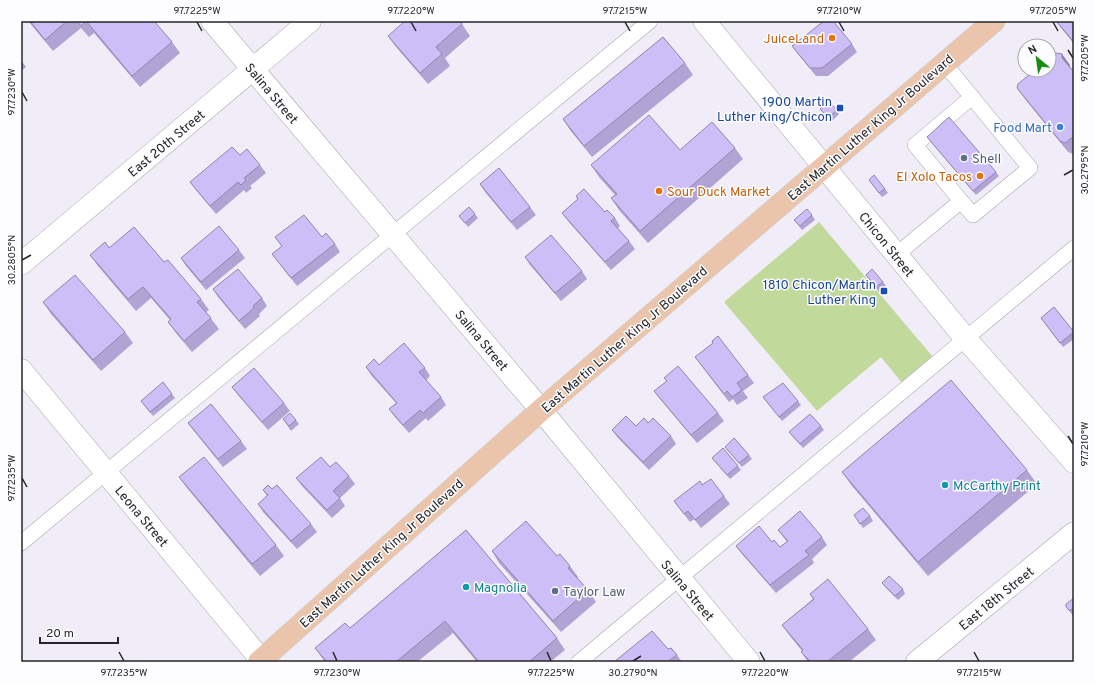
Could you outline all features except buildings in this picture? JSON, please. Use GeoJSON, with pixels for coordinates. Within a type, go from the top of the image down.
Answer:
{"type":"FeatureCollection","features":[{"type":"Feature","properties":{"kind":"main road","name":"East Martin Luther King Jr Boulevard"},"geometry":{"type":"LineString","coordinates":[[261,661],[541,410],[994,21]]}},
{"type":"Feature","properties":{"kind":"street","name":"Salina Street"},"geometry":{"type":"LineString","coordinates":[[212,21],[252,71],[541,410],[749,662]]}},
{"type":"Feature","properties":{"kind":"street","name":"East 20th Street"},"geometry":{"type":"LineString","coordinates":[[21,264],[310,21]]}},
{"type":"Feature","properties":{"kind":"street","name":"Chicon Street"},"geometry":{"type":"LineString","coordinates":[[704,21],[966,339],[1074,462]]}},
{"type":"Feature","properties":{"kind":"street","name":"Leona Street"},"geometry":{"type":"LineString","coordinates":[[21,370],[261,661]]}},
{"type":"Feature","properties":{"kind":"street","name":"East 18th Street"},"geometry":{"type":"LineString","coordinates":[[917,662],[1074,533]]}},
{"type":"Feature","properties":{"kind":"lane"},"geometry":{"type":"LineString","coordinates":[[21,542],[650,21]]}},
{"type":"Feature","properties":{"kind":"lane"},"geometry":{"type":"LineString","coordinates":[[944,63],[972,97],[1030,168],[973,215],[915,145],[972,97]]}},
{"type":"Feature","properties":{"kind":"lane"},"geometry":{"type":"LineString","coordinates":[[896,255],[961,201]]}},
{"type":"Feature","properties":{"kind":"lane"},"geometry":{"type":"LineString","coordinates":[[579,662],[1074,248]]}},
{"type":"Feature","properties":{"kind":"green space"},"geometry":{"type":"Polygon","coordinates":[[[819,222],[933,357],[902,383],[881,357],[817,411],[724,302],[819,222]]]}},
{"type":"Feature","properties":{"kind":"place","name":"JuiceLand"},"geometry":{"type":"Point","coordinates":[832,38]}},
{"type":"Feature","properties":{"kind":"place","name":"1900 Martin Luther King/Chicon"},"geometry":{"type":"Point","coordinates":[840,108]}},
{"type":"Feature","properties":{"kind":"place","name":"Food Mart"},"geometry":{"type":"Point","coordinates":[1060,127]}},
{"type":"Feature","properties":{"kind":"place","name":"Shell"},"geometry":{"type":"Point","coordinates":[964,158]}},
{"type":"Feature","properties":{"kind":"place","name":"El Xolo Tacos"},"geometry":{"type":"Point","coordinates":[980,176]}},
{"type":"Feature","properties":{"kind":"place","name":"Sour Duck Market"},"geometry":{"type":"Point","coordinates":[659,191]}},
{"type":"Feature","properties":{"kind":"place","name":"1810 Chicon/Martin Luther King"},"geometry":{"type":"Point","coordinates":[884,291]}},
{"type":"Feature","properties":{"kind":"place","name":"McCarthy Print"},"geometry":{"type":"Point","coordinates":[945,485]}},
{"type":"Feature","properties":{"kind":"place","name":"Magnolia"},"geometry":{"type":"Point","coordinates":[466,587]}},
{"type":"Feature","properties":{"kind":"place","name":"Taylor Law"},"geometry":{"type":"Point","coordinates":[555,591]}}]}
